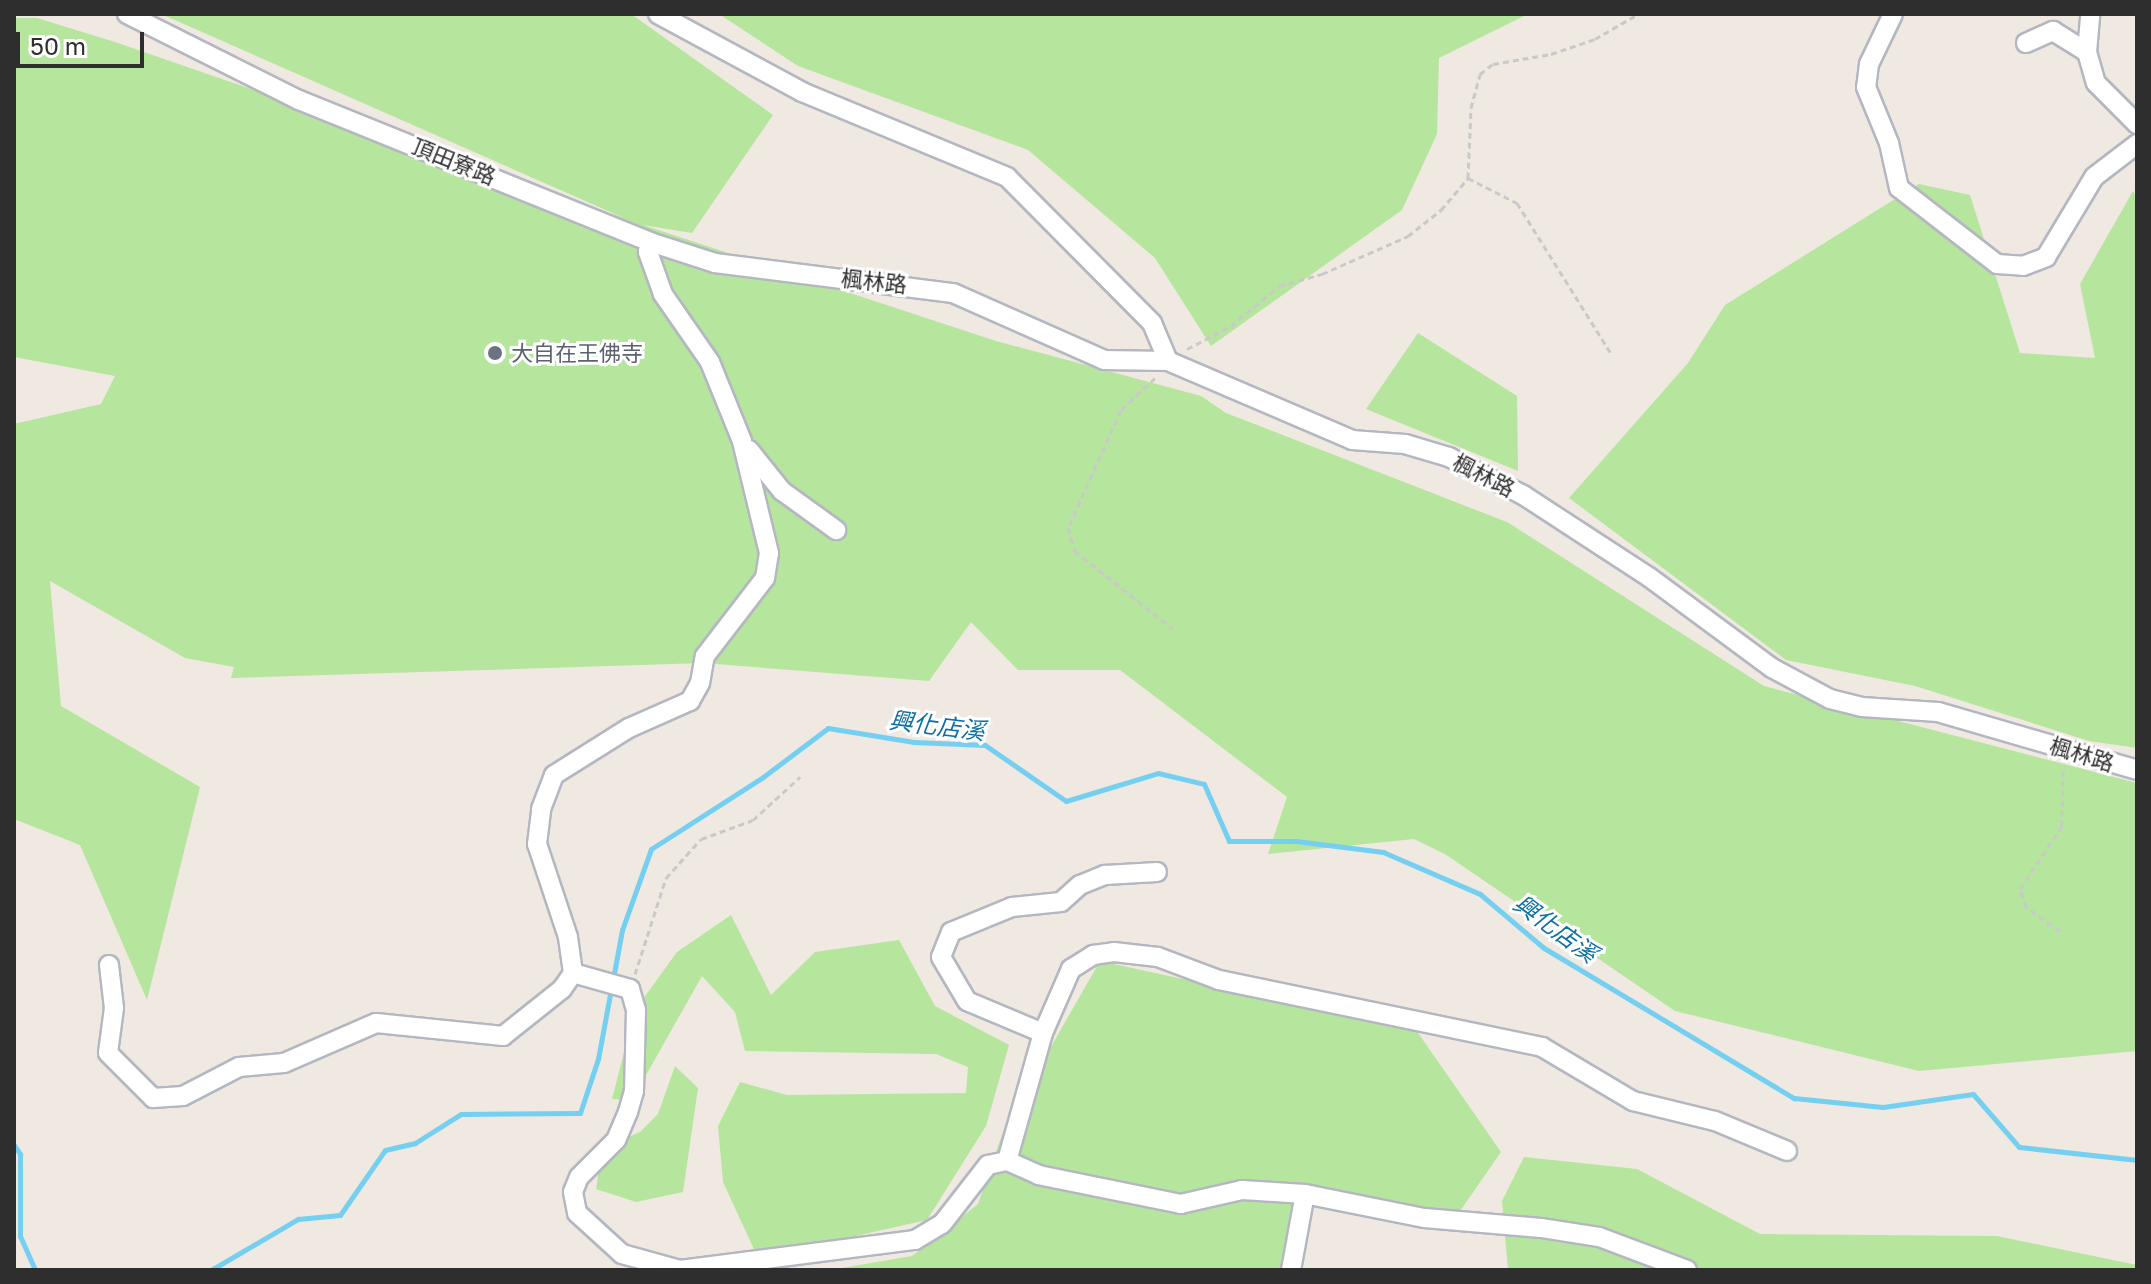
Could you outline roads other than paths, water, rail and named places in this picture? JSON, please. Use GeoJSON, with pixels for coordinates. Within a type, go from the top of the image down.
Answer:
{"type":"FeatureCollection","features":[{"type":"Feature","properties":{"kind":"street","name":"頂田寮路"},"geometry":{"type":"LineString","coordinates":[[127,14],[299,100],[650,242],[715,263],[793,273]]}},
{"type":"Feature","properties":{"kind":"street"},"geometry":{"type":"LineString","coordinates":[[658,14],[802,92],[1007,177],[1152,323],[1168,361]]}},
{"type":"Feature","properties":{"kind":"street"},"geometry":{"type":"LineString","coordinates":[[1893,14],[1869,64],[1866,87],[1889,143],[1899,188],[1997,264],[2023,266],[2046,257],[2094,177],[2137,144]]}},
{"type":"Feature","properties":{"kind":"street"},"geometry":{"type":"LineString","coordinates":[[2090,14],[2087,52],[2096,83],[2137,124]]}},
{"type":"Feature","properties":{"kind":"street"},"geometry":{"type":"LineString","coordinates":[[2026,43],[2053,31],[2087,52]]}},
{"type":"Feature","properties":{"kind":"street"},"geometry":{"type":"LineString","coordinates":[[109,965],[114,1008],[108,1053],[153,1098],[183,1096],[239,1067],[284,1063],[376,1023],[503,1036],[551,1001],[573,973],[568,937],[537,844],[541,809],[554,775],[629,728],[690,701],[700,683],[705,656],[765,578],[769,553],[742,441],[710,362],[663,294],[650,261],[650,242]]}},
{"type":"Feature","properties":{"kind":"street","name":"楓林路"},"geometry":{"type":"LineString","coordinates":[[793,273],[953,293],[1104,360],[1168,361],[1352,440],[1405,444],[1486,473],[1649,577],[1772,668],[1830,699],[1862,707],[1938,712],[2137,770]]}},
{"type":"Feature","properties":{"kind":"street"},"geometry":{"type":"LineString","coordinates":[[742,441],[782,491],[836,530]]}},
{"type":"Feature","properties":{"kind":"street"},"geometry":{"type":"LineString","coordinates":[[1043,1033],[967,1001],[941,957],[951,932],[1012,907],[1061,902],[1080,885],[1105,875],[1157,872]]}},
{"type":"Feature","properties":{"kind":"street"},"geometry":{"type":"LineString","coordinates":[[1007,1161],[1043,1033],[1071,969],[1093,955],[1114,952],[1158,957],[1219,980],[1542,1047],[1633,1101],[1715,1121],[1787,1151]]}},
{"type":"Feature","properties":{"kind":"street"},"geometry":{"type":"LineString","coordinates":[[573,973],[630,989],[636,1010],[634,1091],[628,1112],[616,1140],[579,1177],[573,1192],[577,1213],[622,1254],[680,1270],[915,1240],[942,1224],[988,1165],[1007,1161],[1039,1175],[1181,1204],[1242,1190],[1305,1194],[1424,1218],[1599,1237],[1687,1270]]}},
{"type":"Feature","properties":{"kind":"street"},"geometry":{"type":"LineString","coordinates":[[1291,1270],[1305,1194]]}},
{"type":"Feature","properties":{"kind":"waterway","name":"興化店溪"},"geometry":{"type":"LineString","coordinates":[[613,979],[622,930],[651,849],[763,777],[828,728],[914,742],[985,745],[1066,801],[1158,773],[1204,784],[1229,841],[1296,841],[1383,852],[1480,894],[1544,948],[1794,1098],[1883,1107],[1973,1094],[2019,1147],[2137,1160]]}},
{"type":"Feature","properties":{"kind":"waterway","name":"興化店溪"},"geometry":{"type":"LineString","coordinates":[[211,1270],[298,1219],[340,1215],[385,1150],[415,1143],[461,1114],[580,1113],[598,1059],[611,989]]}},
{"type":"Feature","properties":{"kind":"waterway","name":"興化店溪"},"geometry":{"type":"LineString","coordinates":[[14,1145],[20,1154],[20,1236],[35,1270]]}},
{"type":"Feature","properties":{"kind":"place","name":"大自在王佛寺"},"geometry":{"type":"Point","coordinates":[495,353]}}]}
